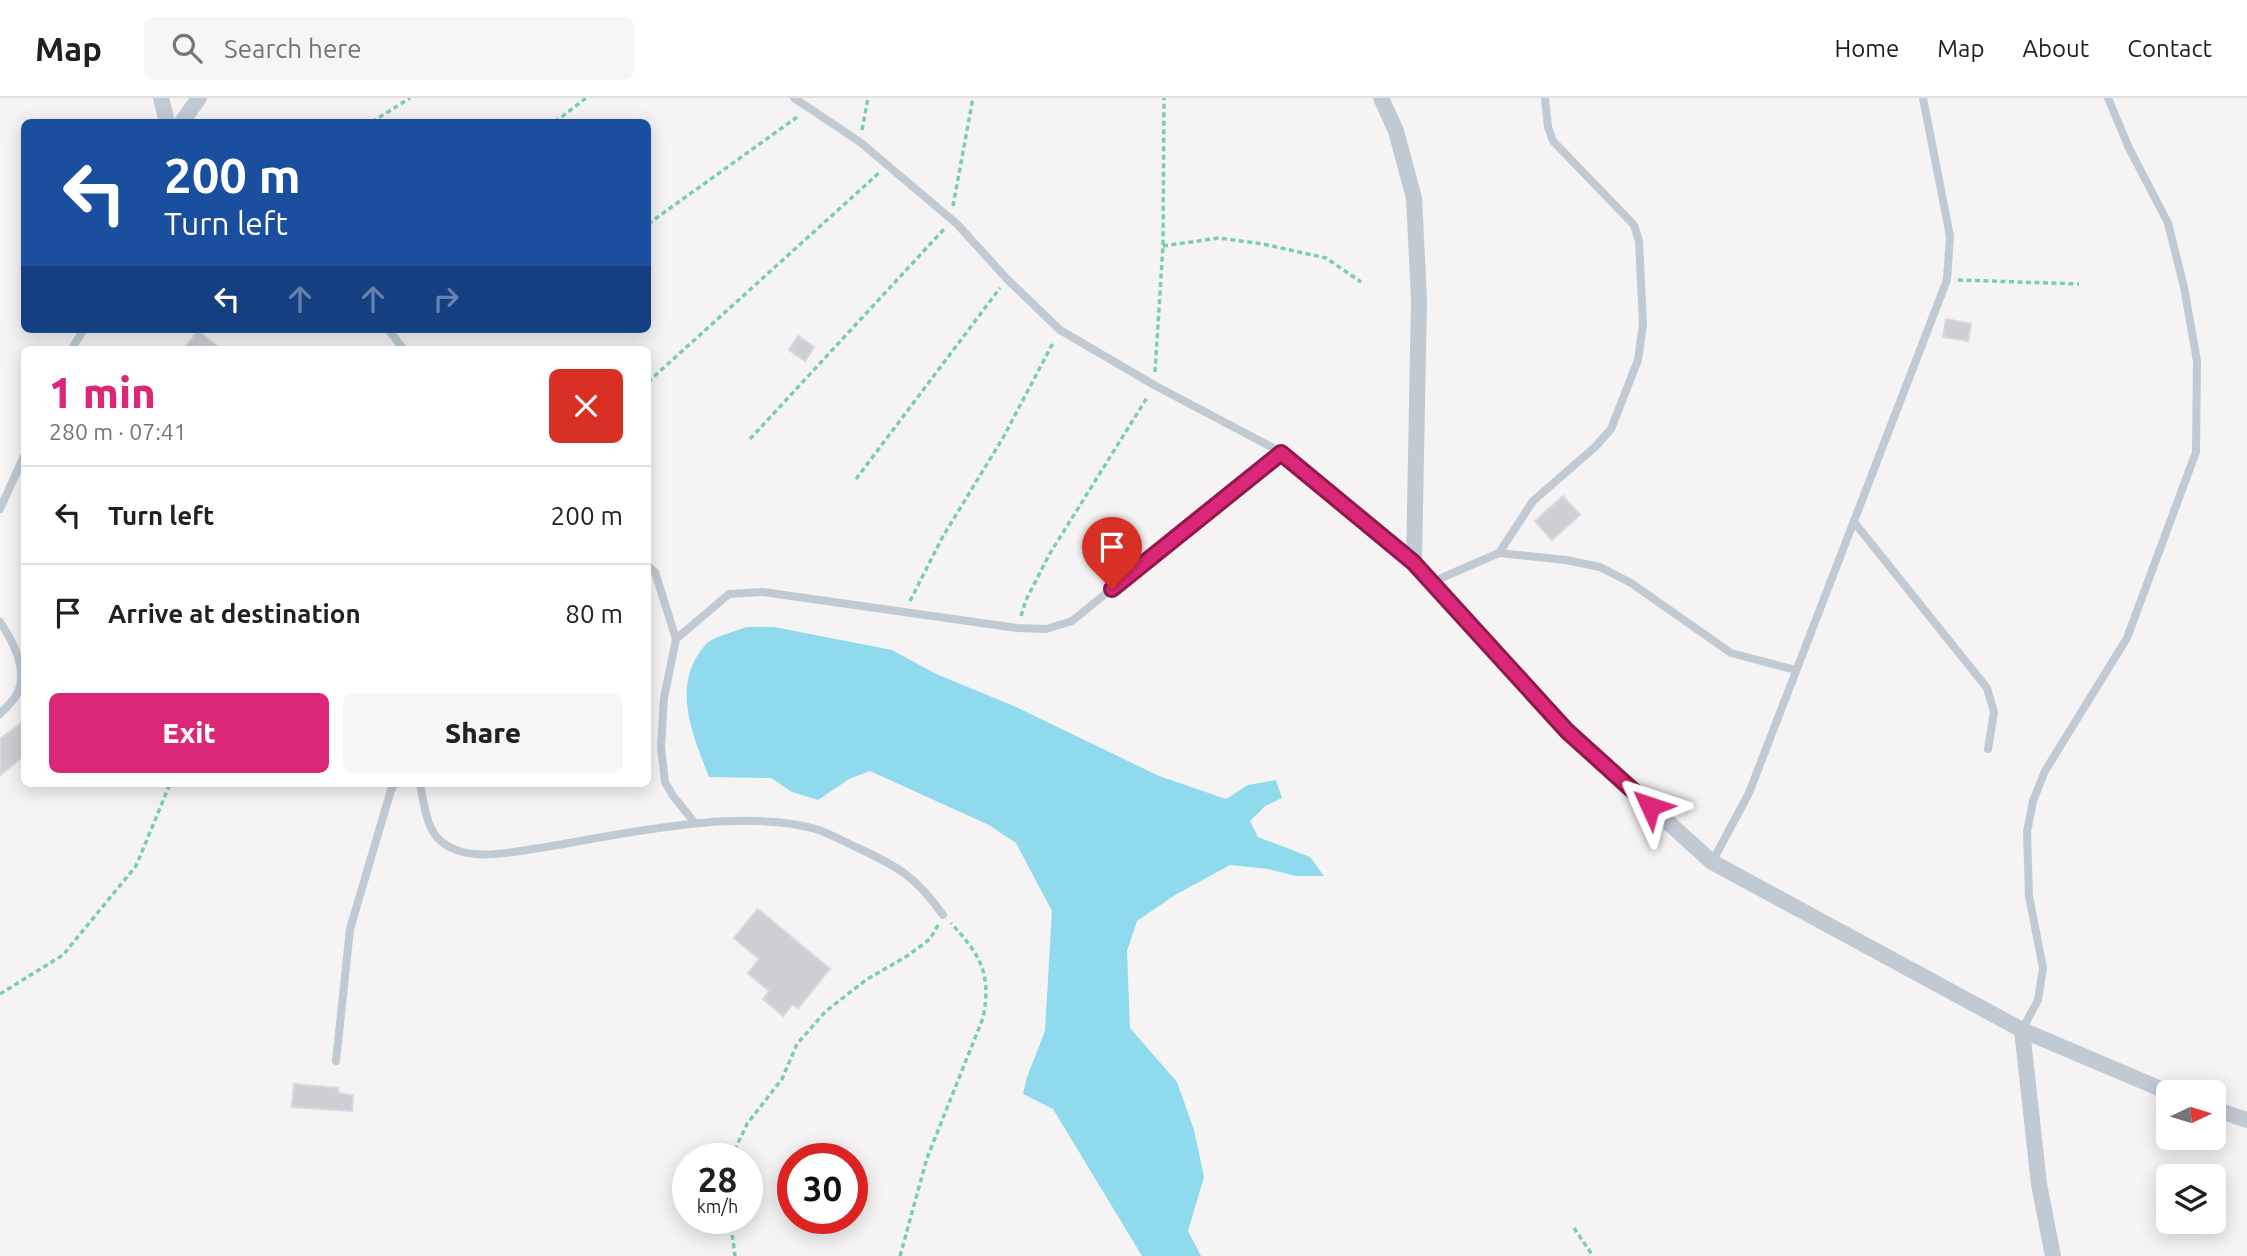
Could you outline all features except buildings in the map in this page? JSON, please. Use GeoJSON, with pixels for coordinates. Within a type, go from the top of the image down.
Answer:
{"type":"FeatureCollection","features":[{"type":"Feature","properties":{"kind":"street"},"geometry":{"type":"LineString","coordinates":[[161,98],[166,119]]}},
{"type":"Feature","properties":{"kind":"street"},"geometry":{"type":"LineString","coordinates":[[184,119],[199,98]]}},
{"type":"Feature","properties":{"kind":"street"},"geometry":{"type":"LineString","coordinates":[[1381,98],[1395,131],[1414,198],[1419,299],[1413,562],[1567,731],[1712,862],[2022,1030],[2156,1087]]}},
{"type":"Feature","properties":{"kind":"street"},"geometry":{"type":"LineString","coordinates":[[2022,1030],[2039,1184],[2053,1256]]}},
{"type":"Feature","properties":{"kind":"street"},"geometry":{"type":"LineString","coordinates":[[2226,1113],[2247,1120]]}},
{"type":"Feature","properties":{"kind":"lane"},"geometry":{"type":"LineString","coordinates":[[793,98],[860,142],[952,221],[1060,330],[1154,385],[1281,453],[1413,562]]}},
{"type":"Feature","properties":{"kind":"lane"},"geometry":{"type":"LineString","coordinates":[[1499,553],[1533,501],[1595,447],[1611,429],[1638,360],[1643,324],[1639,241],[1634,225],[1553,141],[1548,127],[1545,98]]}},
{"type":"Feature","properties":{"kind":"lane"},"geometry":{"type":"LineString","coordinates":[[1712,862],[1749,793],[1947,280],[1950,236],[1923,98]]}},
{"type":"Feature","properties":{"kind":"lane"},"geometry":{"type":"LineString","coordinates":[[2022,1030],[2038,1000],[2043,968],[2029,896],[2027,832],[2033,801],[2045,771],[2127,638],[2196,452],[2197,361],[2184,286],[2168,223],[2129,148],[2108,98]]}},
{"type":"Feature","properties":{"kind":"lane"},"geometry":{"type":"LineString","coordinates":[[676,639],[729,594],[763,592],[1017,628],[1046,629],[1072,621],[1281,453]]}},
{"type":"Feature","properties":{"kind":"lane"},"geometry":{"type":"LineString","coordinates":[[0,509],[21,463]]}},
{"type":"Feature","properties":{"kind":"lane"},"geometry":{"type":"LineString","coordinates":[[1854,522],[1987,688],[1994,712],[1988,749]]}},
{"type":"Feature","properties":{"kind":"lane"},"geometry":{"type":"LineString","coordinates":[[1431,583],[1499,553],[1566,560],[1600,567],[1631,583],[1731,653],[1796,670]]}},
{"type":"Feature","properties":{"kind":"lane"},"geometry":{"type":"LineString","coordinates":[[651,568],[656,572],[676,639],[664,698],[661,747],[665,782],[695,823]]}},
{"type":"Feature","properties":{"kind":"lane"},"geometry":{"type":"LineString","coordinates":[[0,622],[21,666]]}},
{"type":"Feature","properties":{"kind":"lane"},"geometry":{"type":"LineString","coordinates":[[0,714],[18,693],[21,683]]}},
{"type":"Feature","properties":{"kind":"lane"},"geometry":{"type":"LineString","coordinates":[[336,1061],[350,929],[393,787]]}},
{"type":"Feature","properties":{"kind":"lane"},"geometry":{"type":"LineString","coordinates":[[421,787],[432,830],[442,842],[462,852],[502,853],[695,823],[784,823],[819,831],[895,866],[923,887],[943,915]]}},
{"type":"Feature","properties":{"kind":"path"},"geometry":{"type":"LineString","coordinates":[[377,119],[410,98]]}},
{"type":"Feature","properties":{"kind":"path"},"geometry":{"type":"LineString","coordinates":[[559,119],[586,98]]}},
{"type":"Feature","properties":{"kind":"path"},"geometry":{"type":"LineString","coordinates":[[860,142],[868,98]]}},
{"type":"Feature","properties":{"kind":"path"},"geometry":{"type":"LineString","coordinates":[[750,439],[952,221],[956,182],[973,98]]}},
{"type":"Feature","properties":{"kind":"path"},"geometry":{"type":"LineString","coordinates":[[651,222],[808,109]]}},
{"type":"Feature","properties":{"kind":"path"},"geometry":{"type":"LineString","coordinates":[[651,379],[886,165]]}},
{"type":"Feature","properties":{"kind":"path"},"geometry":{"type":"LineString","coordinates":[[1163,246],[1219,238],[1263,244],[1326,258],[1362,282]]}},
{"type":"Feature","properties":{"kind":"path"},"geometry":{"type":"LineString","coordinates":[[856,479],[1007,279]]}},
{"type":"Feature","properties":{"kind":"path"},"geometry":{"type":"LineString","coordinates":[[1947,280],[2079,284]]}},
{"type":"Feature","properties":{"kind":"path"},"geometry":{"type":"LineString","coordinates":[[904,612],[942,538],[1004,436],[1060,330]]}},
{"type":"Feature","properties":{"kind":"path"},"geometry":{"type":"LineString","coordinates":[[0,994],[63,955],[136,866],[169,787]]}},
{"type":"Feature","properties":{"kind":"path"},"geometry":{"type":"LineString","coordinates":[[738,1143],[747,1124],[782,1079],[797,1044],[827,1011],[866,980],[930,939],[943,915],[975,949],[987,976],[988,998],[984,1018],[927,1158],[900,1256]]}},
{"type":"Feature","properties":{"kind":"path"},"geometry":{"type":"LineString","coordinates":[[1574,1228],[1592,1256]]}},
{"type":"Feature","properties":{"kind":"path"},"geometry":{"type":"LineString","coordinates":[[733,1234],[736,1256]]}},
{"type":"Feature","properties":{"kind":"water"},"geometry":{"type":"Polygon","coordinates":[[[746,627],[774,627],[892,650],[936,674],[1014,706],[1159,776],[1226,799],[1248,785],[1276,780],[1282,798],[1265,806],[1250,821],[1258,837],[1310,857],[1324,876],[1296,876],[1268,869],[1230,865],[1175,895],[1137,921],[1127,951],[1130,1028],[1177,1082],[1194,1130],[1204,1177],[1188,1231],[1201,1256],[1142,1256],[1053,1109],[1023,1094],[1045,1031],[1052,911],[1016,843],[989,825],[870,771],[849,779],[818,800],[792,792],[771,778],[709,777],[691,727],[687,692],[689,676],[695,659],[706,644],[719,636],[746,627]]]}},
{"type":"Feature","properties":{"kind":"route"},"geometry":{"type":"LineString","coordinates":[[1112,589],[1281,453],[1413,562],[1567,731],[1650,806]]}}]}
